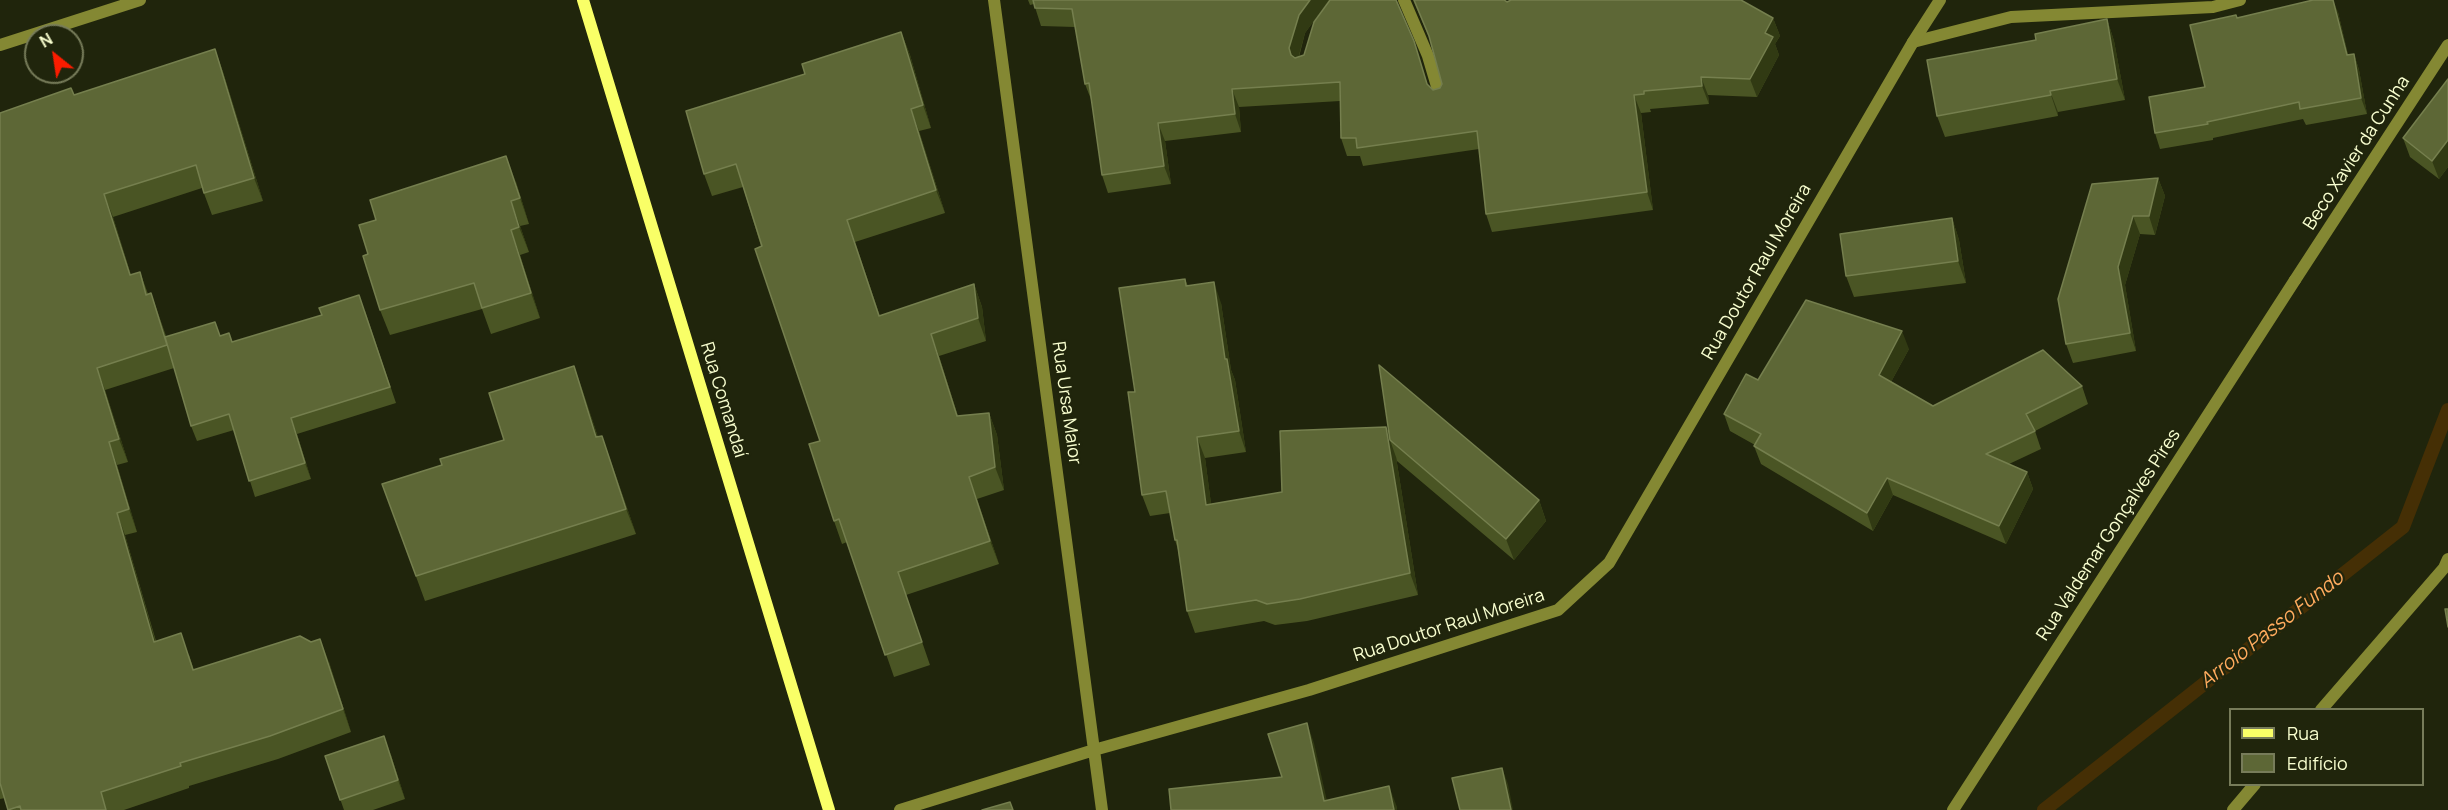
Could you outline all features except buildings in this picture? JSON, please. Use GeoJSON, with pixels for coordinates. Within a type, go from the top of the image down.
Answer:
{"type":"FeatureCollection","features":[{"type":"Feature","properties":{"kind":"street"},"geometry":{"type":"LineString","coordinates":[[0,45],[140,0]]}},
{"type":"Feature","properties":{"kind":"street","name":"Rua Comandaí"},"geometry":{"type":"LineString","coordinates":[[583,0],[829,810]]}},
{"type":"Feature","properties":{"kind":"street","name":"Rua Ursa Maior"},"geometry":{"type":"LineString","coordinates":[[994,0],[1102,810]]}},
{"type":"Feature","properties":{"kind":"street"},"geometry":{"type":"LineString","coordinates":[[1404,0],[1428,56],[1441,100]]}},
{"type":"Feature","properties":{"kind":"street","name":"Rua Doutor Raul Moreira"},"geometry":{"type":"LineString","coordinates":[[900,810],[1094,750],[1309,690],[1558,610],[1609,562],[1912,42],[1940,0]]}},
{"type":"Feature","properties":{"kind":"street"},"geometry":{"type":"LineString","coordinates":[[1912,42],[2011,17],[2213,7],[2240,0]]}},
{"type":"Feature","properties":{"kind":"street","name":"Beco Xavier da Cunha"},"geometry":{"type":"LineString","coordinates":[[2295,280],[2448,45]]}},
{"type":"Feature","properties":{"kind":"street","name":"Rua Valdemar Gonçalves Pires"},"geometry":{"type":"LineString","coordinates":[[1953,810],[2295,280]]}},
{"type":"Feature","properties":{"kind":"street"},"geometry":{"type":"LineString","coordinates":[[2323,708],[2447,565]]}},
{"type":"Feature","properties":{"kind":"street"},"geometry":{"type":"LineString","coordinates":[[2233,810],[2254,786]]}},
{"type":"Feature","properties":{"kind":"waterway","name":"Arroio Passo Fundo"},"geometry":{"type":"LineString","coordinates":[[2044,810],[2403,527],[2448,410]]}}]}
